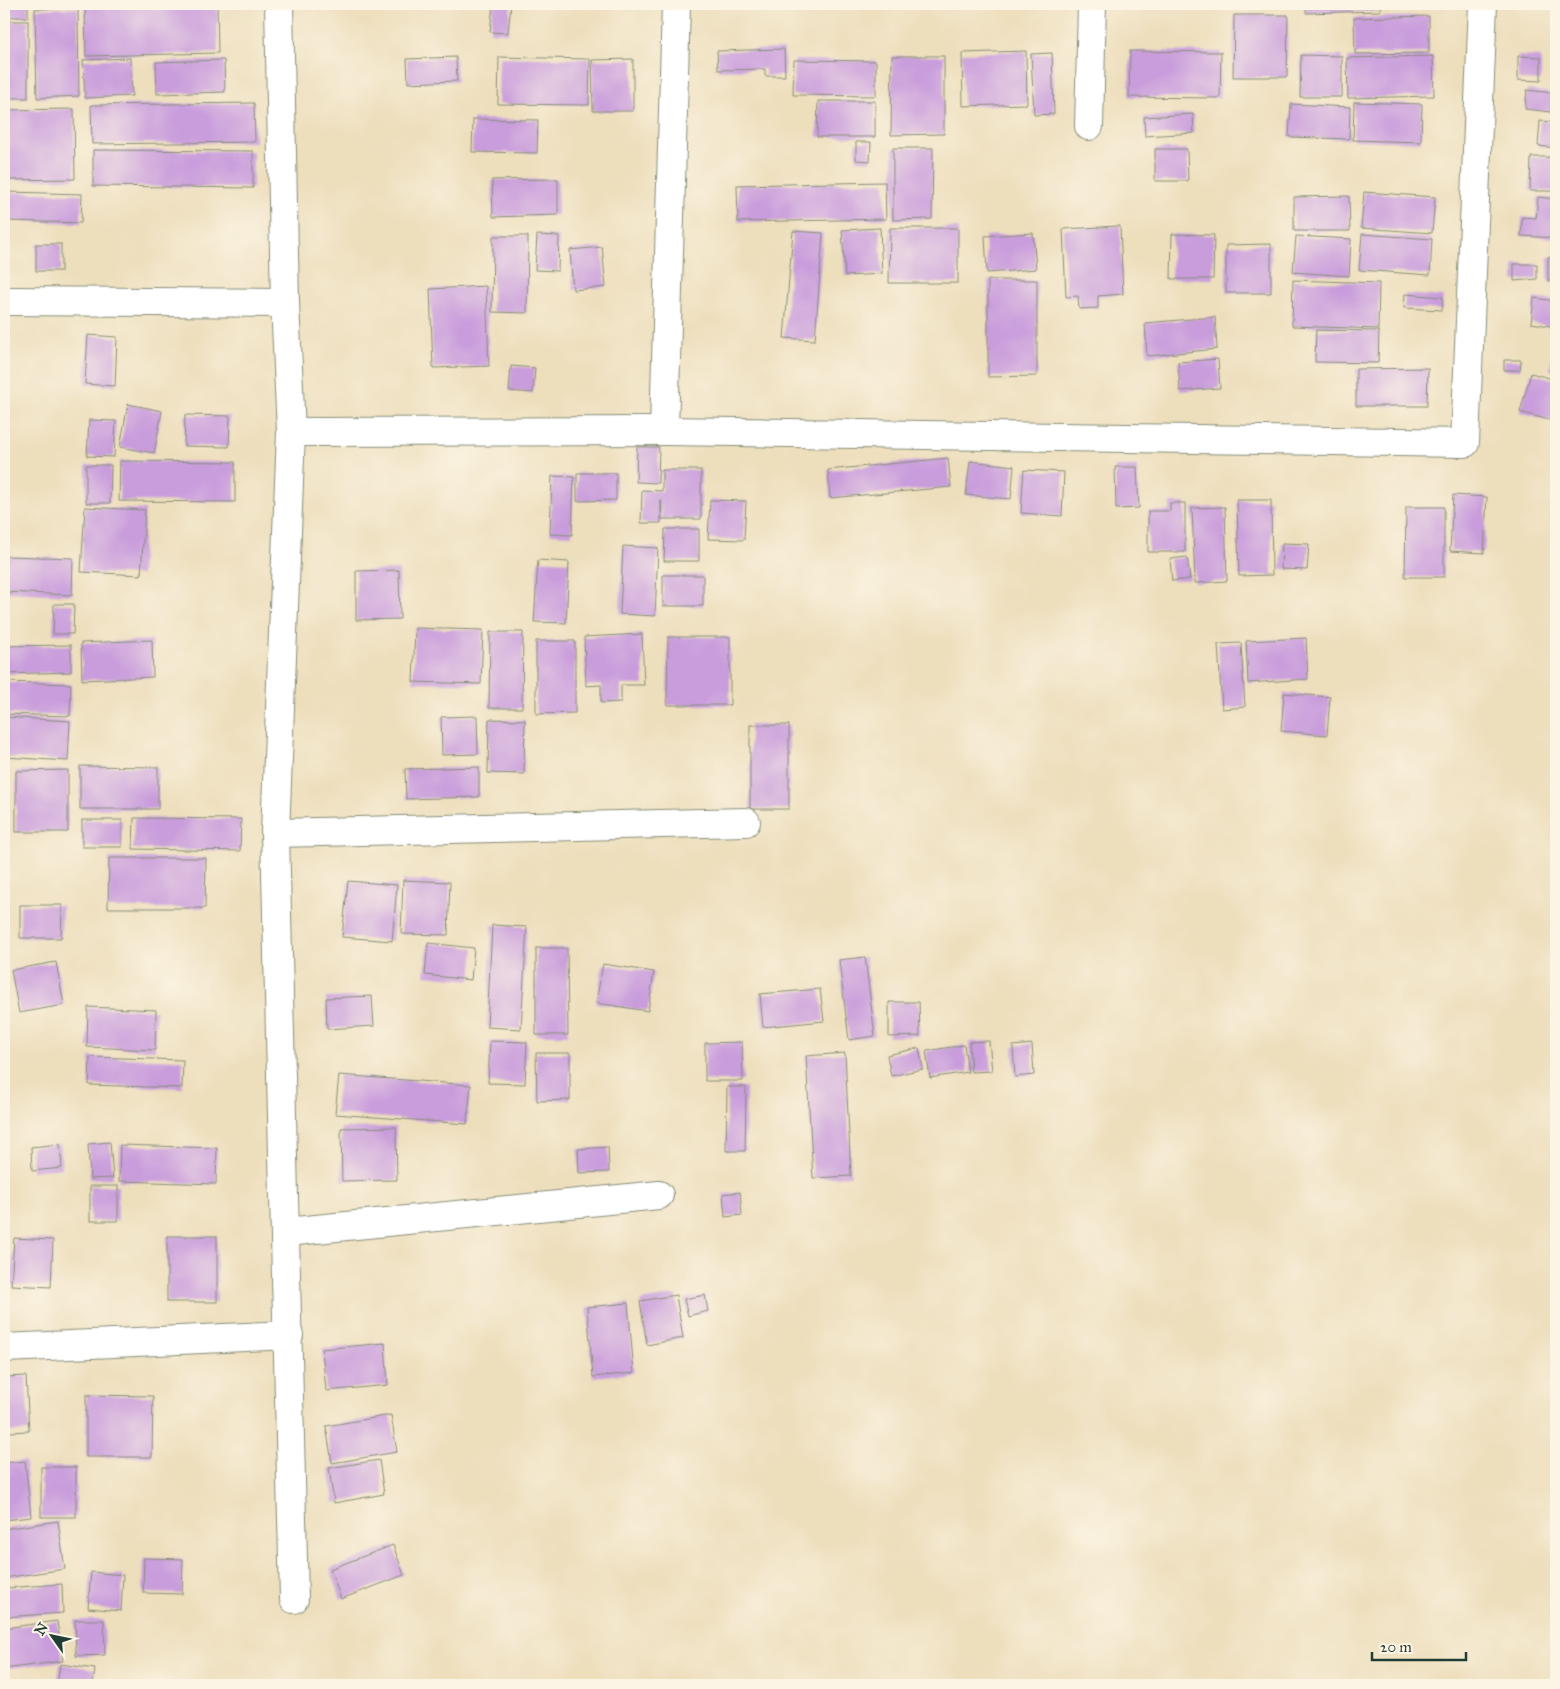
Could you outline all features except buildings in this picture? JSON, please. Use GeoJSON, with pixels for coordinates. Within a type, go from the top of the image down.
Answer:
{"type":"FeatureCollection","features":[{"type":"Feature","properties":{"kind":"street"},"geometry":{"type":"LineString","coordinates":[[279,4],[290,432],[275,833],[289,1335],[294,1599]]}},
{"type":"Feature","properties":{"kind":"street"},"geometry":{"type":"LineString","coordinates":[[664,431],[676,4]]}},
{"type":"Feature","properties":{"kind":"street"},"geometry":{"type":"LineString","coordinates":[[1089,126],[1092,4]]}},
{"type":"Feature","properties":{"kind":"street"},"geometry":{"type":"LineString","coordinates":[[290,432],[664,431],[1465,443],[1483,4]]}},
{"type":"Feature","properties":{"kind":"street"},"geometry":{"type":"LineString","coordinates":[[4,301],[286,303]]}},
{"type":"Feature","properties":{"kind":"street"},"geometry":{"type":"LineString","coordinates":[[275,833],[746,822]]}},
{"type":"Feature","properties":{"kind":"street"},"geometry":{"type":"LineString","coordinates":[[286,1232],[659,1195]]}},
{"type":"Feature","properties":{"kind":"street"},"geometry":{"type":"LineString","coordinates":[[4,1348],[289,1335]]}}]}
